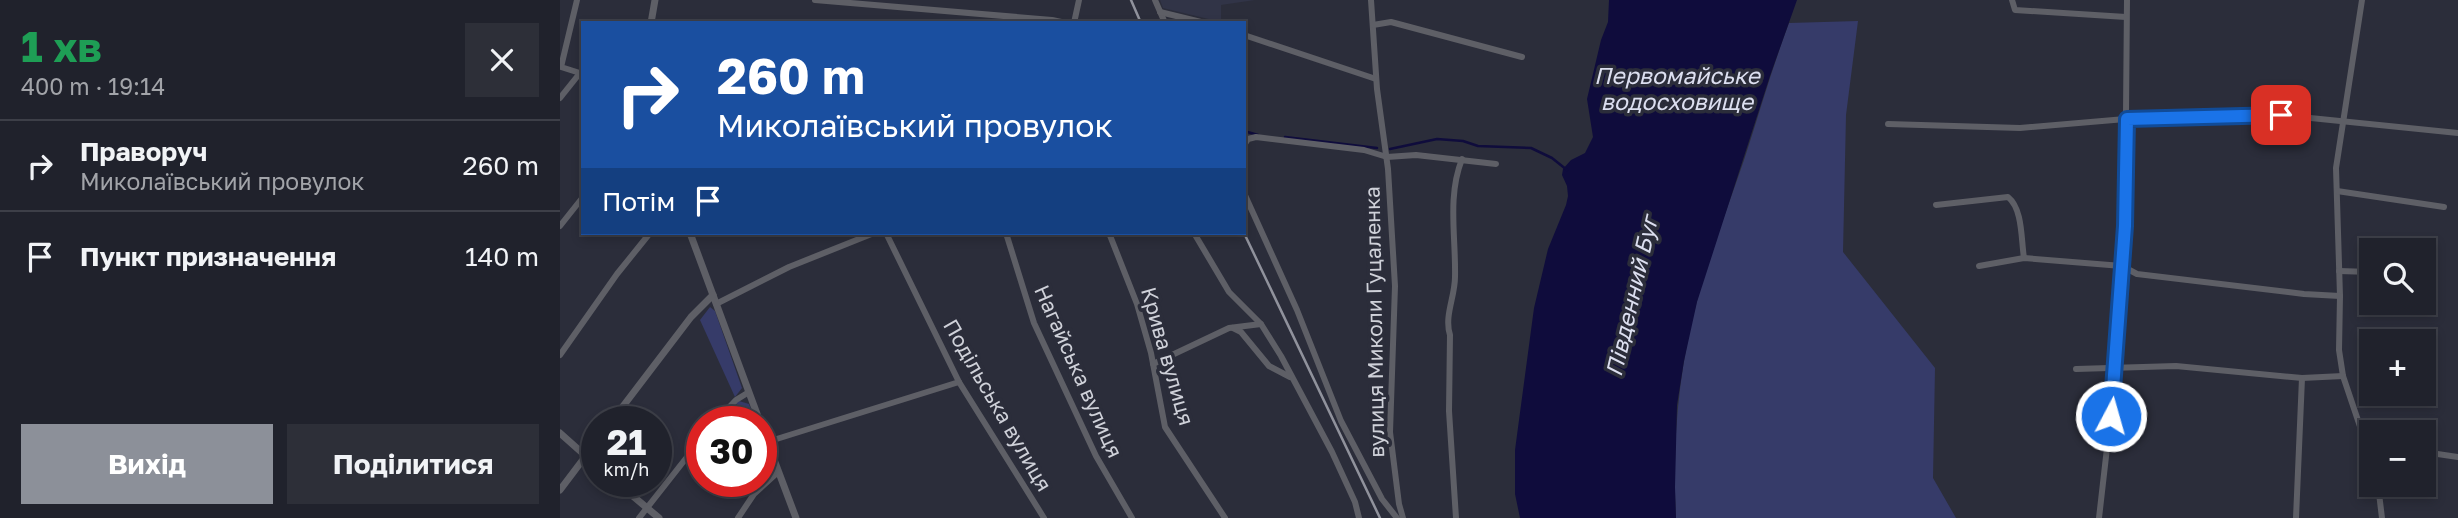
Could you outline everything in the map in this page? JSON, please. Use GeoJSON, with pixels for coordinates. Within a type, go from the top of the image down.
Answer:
{"type":"FeatureCollection","features":[{"type":"Feature","properties":{"kind":"street"},"geometry":{"type":"LineString","coordinates":[[577,0],[561,66],[581,74]]}},
{"type":"Feature","properties":{"kind":"street"},"geometry":{"type":"LineString","coordinates":[[652,21],[655,0]]}},
{"type":"Feature","properties":{"kind":"street"},"geometry":{"type":"LineString","coordinates":[[815,0],[1057,21]]}},
{"type":"Feature","properties":{"kind":"street"},"geometry":{"type":"LineString","coordinates":[[1074,21],[1079,0]]}},
{"type":"Feature","properties":{"kind":"street"},"geometry":{"type":"LineString","coordinates":[[1155,0],[1164,21]]}},
{"type":"Feature","properties":{"kind":"street","name":"вулиця Миколи Гуцаленка"},"geometry":{"type":"LineString","coordinates":[[1371,0],[1376,79],[1387,158],[1395,286],[1390,432],[1403,518]]}},
{"type":"Feature","properties":{"kind":"street"},"geometry":{"type":"LineString","coordinates":[[2012,0],[2015,10],[2126,17]]}},
{"type":"Feature","properties":{"kind":"street"},"geometry":{"type":"LineString","coordinates":[[2099,518],[2116,369],[2122,267],[2127,119],[2127,0]]}},
{"type":"Feature","properties":{"kind":"street"},"geometry":{"type":"LineString","coordinates":[[2359,420],[2343,376],[2339,350],[2336,168],[2362,0]]}},
{"type":"Feature","properties":{"kind":"street"},"geometry":{"type":"LineString","coordinates":[[1160,12],[1197,21]]}},
{"type":"Feature","properties":{"kind":"street"},"geometry":{"type":"LineString","coordinates":[[1373,25],[1391,22],[1522,57]]}},
{"type":"Feature","properties":{"kind":"street"},"geometry":{"type":"LineString","coordinates":[[1246,36],[1376,79]]}},
{"type":"Feature","properties":{"kind":"street"},"geometry":{"type":"LineString","coordinates":[[560,97],[581,75]]}},
{"type":"Feature","properties":{"kind":"street"},"geometry":{"type":"LineString","coordinates":[[1888,124],[2020,128],[2127,119],[2281,115],[2458,133]]}},
{"type":"Feature","properties":{"kind":"street"},"geometry":{"type":"LineString","coordinates":[[1246,142],[1256,137],[1364,150],[1387,158],[1416,155],[1496,164]]}},
{"type":"Feature","properties":{"kind":"street"},"geometry":{"type":"LineString","coordinates":[[1456,518],[1449,411],[1450,335],[1447,325],[1455,279],[1453,190],[1462,159]]}},
{"type":"Feature","properties":{"kind":"street"},"geometry":{"type":"LineString","coordinates":[[2337,191],[2444,207]]}},
{"type":"Feature","properties":{"kind":"street"},"geometry":{"type":"LineString","coordinates":[[1246,197],[1297,310],[1341,421],[1382,499],[1397,518]]}},
{"type":"Feature","properties":{"kind":"street"},"geometry":{"type":"LineString","coordinates":[[1936,205],[2008,197],[2014,202],[2018,213],[2024,258]]}},
{"type":"Feature","properties":{"kind":"street"},"geometry":{"type":"LineString","coordinates":[[560,226],[581,200]]}},
{"type":"Feature","properties":{"kind":"street"},"geometry":{"type":"LineString","coordinates":[[560,355],[617,274],[648,235]]}},
{"type":"Feature","properties":{"kind":"street"},"geometry":{"type":"LineString","coordinates":[[691,235],[754,406]]}},
{"type":"Feature","properties":{"kind":"street"},"geometry":{"type":"LineString","coordinates":[[716,304],[789,267],[869,235]]}},
{"type":"Feature","properties":{"kind":"street","name":"Подільська вулиця"},"geometry":{"type":"LineString","coordinates":[[887,235],[959,382],[1044,518]]}},
{"type":"Feature","properties":{"kind":"street","name":"Нагайська вулиця"},"geometry":{"type":"LineString","coordinates":[[1007,235],[1034,323],[1096,456],[1132,518]]}},
{"type":"Feature","properties":{"kind":"street","name":"Крива вулиця"},"geometry":{"type":"LineString","coordinates":[[1110,235],[1137,304],[1153,364],[1165,427],[1225,518]]}},
{"type":"Feature","properties":{"kind":"street"},"geometry":{"type":"LineString","coordinates":[[1195,235],[1229,292],[1261,324],[1332,452],[1355,502],[1359,518]]}},
{"type":"Feature","properties":{"kind":"street"},"geometry":{"type":"LineString","coordinates":[[1979,265],[2024,258],[2122,267],[2137,274],[2340,296]]}},
{"type":"Feature","properties":{"kind":"street"},"geometry":{"type":"LineString","coordinates":[[2339,271],[2359,272]]}},
{"type":"Feature","properties":{"kind":"street"},"geometry":{"type":"LineString","coordinates":[[623,406],[691,317],[713,295]]}},
{"type":"Feature","properties":{"kind":"street"},"geometry":{"type":"LineString","coordinates":[[1153,364],[1231,327],[1261,324]]}},
{"type":"Feature","properties":{"kind":"street"},"geometry":{"type":"LineString","coordinates":[[1231,327],[1241,332],[1269,366],[1292,378]]}},
{"type":"Feature","properties":{"kind":"street"},"geometry":{"type":"LineString","coordinates":[[2076,369],[2176,366],[2302,378],[2343,376]]}},
{"type":"Feature","properties":{"kind":"street"},"geometry":{"type":"LineString","coordinates":[[2296,518],[2302,378]]}},
{"type":"Feature","properties":{"kind":"street"},"geometry":{"type":"LineString","coordinates":[[777,439],[959,382]]}},
{"type":"Feature","properties":{"kind":"street"},"geometry":{"type":"LineString","coordinates":[[730,406],[749,392]]}},
{"type":"Feature","properties":{"kind":"street"},"geometry":{"type":"LineString","coordinates":[[560,433],[581,452]]}},
{"type":"Feature","properties":{"kind":"street"},"geometry":{"type":"LineString","coordinates":[[2436,454],[2458,457]]}},
{"type":"Feature","properties":{"kind":"street"},"geometry":{"type":"LineString","coordinates":[[639,518],[686,458]]}},
{"type":"Feature","properties":{"kind":"street"},"geometry":{"type":"LineString","coordinates":[[560,490],[581,461]]}},
{"type":"Feature","properties":{"kind":"street"},"geometry":{"type":"LineString","coordinates":[[738,518],[754,494],[778,472],[796,518]]}},
{"type":"Feature","properties":{"kind":"street"},"geometry":{"type":"LineString","coordinates":[[635,497],[659,518]]}},
{"type":"Feature","properties":{"kind":"street"},"geometry":{"type":"LineString","coordinates":[[2379,497],[2382,518]]}},
{"type":"Feature","properties":{"kind":"shaded area"},"geometry":{"type":"Polygon","coordinates":[[[1160,0],[1255,0],[1221,5],[1221,21],[1163,8],[1160,0]]]}},
{"type":"Feature","properties":{"kind":"shaded area"},"geometry":{"type":"Polygon","coordinates":[[[1858,21],[1846,115],[1843,252],[1935,368],[1933,478],[1956,518],[1676,518],[1678,409],[1690,328],[1708,265],[1789,23],[1858,21]]]}},
{"type":"Feature","properties":{"kind":"shaded area"},"geometry":{"type":"Polygon","coordinates":[[[710,307],[715,311],[742,388],[735,397],[700,320],[710,307]]]}},
{"type":"Feature","properties":{"kind":"shaded area"},"geometry":{"type":"Polygon","coordinates":[[[739,401],[750,406],[738,406],[736,403],[739,401]]]}},
{"type":"Feature","properties":{"kind":"water","name":"Первомайське водосховище"},"geometry":{"type":"Polygon","coordinates":[[[1609,0],[1797,0],[1697,302],[1677,405],[1676,518],[1520,518],[1515,494],[1515,450],[1534,308],[1548,249],[1568,196],[1563,169],[1571,160],[1585,153],[1593,137],[1587,99],[1608,22],[1609,0]]]}},
{"type":"Feature","properties":{"kind":"waterway"},"geometry":{"type":"LineString","coordinates":[[1246,132],[1258,135]]}},
{"type":"Feature","properties":{"kind":"waterway"},"geometry":{"type":"LineString","coordinates":[[1285,137],[1377,148]]}},
{"type":"Feature","properties":{"kind":"waterway"},"geometry":{"type":"LineString","coordinates":[[1390,149],[1437,139],[1463,141],[1478,146],[1531,148],[1552,158],[1567,170]]}},
{"type":"Feature","properties":{"kind":"railway"},"geometry":{"type":"LineString","coordinates":[[1131,0],[1140,21]]}},
{"type":"Feature","properties":{"kind":"railway"},"geometry":{"type":"LineString","coordinates":[[1245,235],[1380,518]]}},
{"type":"Feature","properties":{"kind":"route"},"geometry":{"type":"LineString","coordinates":[[2111,416],[2125,226],[2127,119],[2281,115]]}},
{"type":"Feature","properties":{"kind":"water label","name":"Південний Буг"},"geometry":{"type":"Point","coordinates":[1631,296]}}]}
